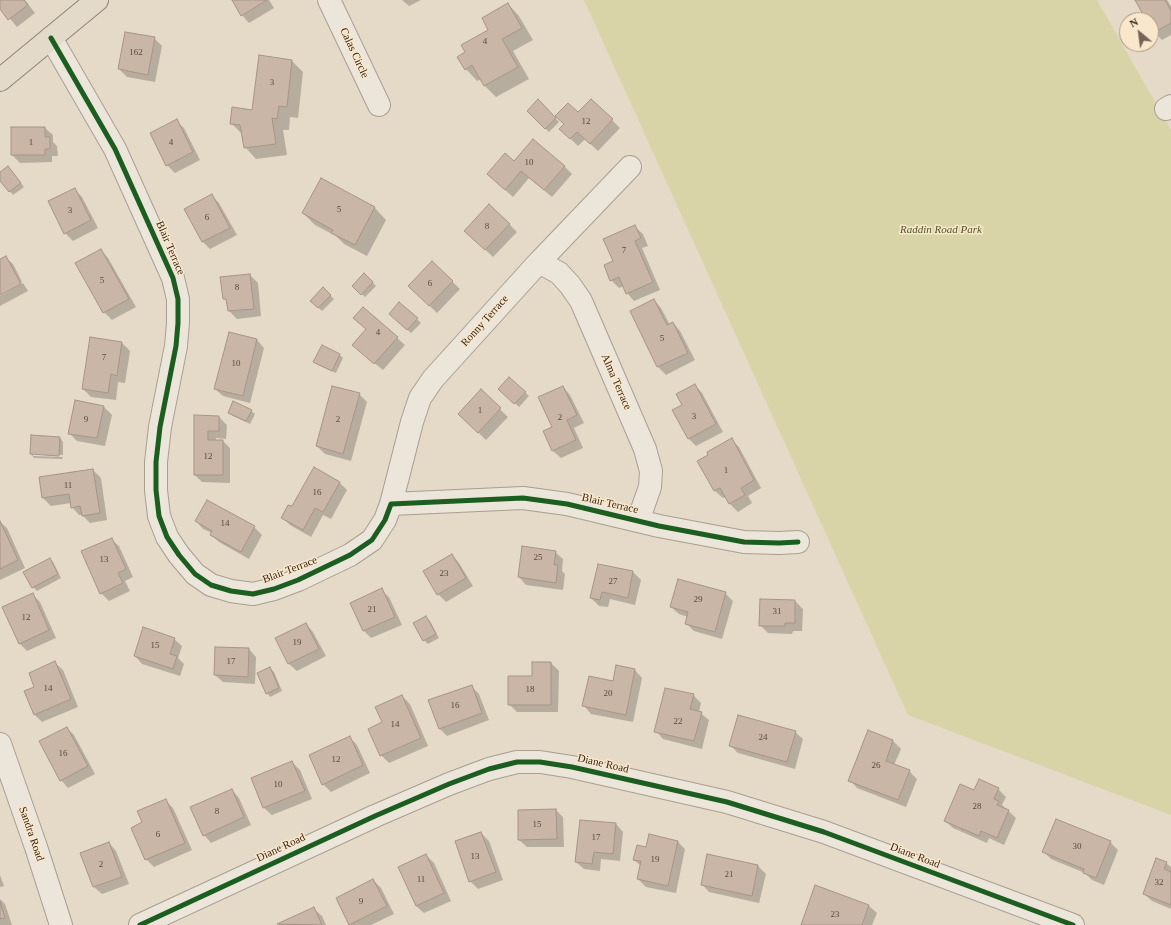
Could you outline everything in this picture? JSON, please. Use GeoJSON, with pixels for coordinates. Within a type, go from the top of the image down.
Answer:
{"type":"FeatureCollection","features":[{"type":"Feature","properties":{"kind":"main road"},"geometry":{"type":"LineString","coordinates":[[0,80],[97,0]]}},
{"type":"Feature","properties":{"kind":"street","name":"Calas Circle"},"geometry":{"type":"LineString","coordinates":[[329,0],[379,105]]}},
{"type":"Feature","properties":{"kind":"street","name":"Blair Terrace"},"geometry":{"type":"LineString","coordinates":[[51,38],[115,149],[173,278],[178,299],[178,323],[176,346],[159,434],[156,462],[156,490],[159,516],[168,537],[179,555],[195,574],[211,585],[231,591],[253,594],[274,589],[298,580],[350,555],[372,540],[385,520],[391,504],[523,498],[567,504],[638,521],[744,542],[798,542]]}},
{"type":"Feature","properties":{"kind":"street","name":"Ronny Terrace"},"geometry":{"type":"LineString","coordinates":[[391,504],[412,422],[420,398],[433,379],[539,262],[630,167]]}},
{"type":"Feature","properties":{"kind":"street","name":"Alma Terrace"},"geometry":{"type":"LineString","coordinates":[[539,262],[559,273],[570,285],[581,301],[645,449],[650,471],[650,487],[638,521]]}},
{"type":"Feature","properties":{"kind":"street","name":"Sandra Road"},"geometry":{"type":"LineString","coordinates":[[0,744],[36,847],[61,925]]}},
{"type":"Feature","properties":{"kind":"street","name":"Diane Road"},"geometry":{"type":"LineString","coordinates":[[140,925],[375,816],[435,790],[489,769],[517,762],[540,762],[572,767],[727,802],[824,832],[1073,925]]}},
{"type":"Feature","properties":{"kind":"green space","name":"Raddin Road Park"},"geometry":{"type":"Polygon","coordinates":[[[584,0],[1097,0],[1119,39],[1119,52],[1127,52],[1171,130],[1171,815],[908,715],[584,0]]]}},
{"type":"Feature","properties":{"kind":"building"},"geometry":{"type":"Polygon","coordinates":[[[0,0],[24,0],[28,5],[8,20],[0,9],[0,0]]]}},
{"type":"Feature","properties":{"kind":"building"},"geometry":{"type":"Polygon","coordinates":[[[232,0],[267,0],[241,16],[232,0]]]}},
{"type":"Feature","properties":{"kind":"building"},"geometry":{"type":"Polygon","coordinates":[[[1135,0],[1165,0],[1171,11],[1171,23],[1159,30],[1159,12],[1142,12],[1135,0]]]}},
{"type":"Feature","properties":{"kind":"building"},"geometry":{"type":"Polygon","coordinates":[[[508,3],[522,28],[502,39],[518,67],[484,86],[472,65],[465,70],[457,57],[465,52],[461,45],[488,30],[482,18],[508,3]]]}},
{"type":"Feature","properties":{"kind":"building"},"geometry":{"type":"Polygon","coordinates":[[[125,32],[155,37],[148,75],[118,69],[125,32]]]}},
{"type":"Feature","properties":{"kind":"building"},"geometry":{"type":"Polygon","coordinates":[[[259,55],[292,60],[287,107],[279,106],[277,119],[272,118],[276,144],[244,148],[240,125],[230,124],[232,107],[252,110],[259,55]]]}},
{"type":"Feature","properties":{"kind":"building"},"geometry":{"type":"Polygon","coordinates":[[[538,99],[556,118],[545,129],[527,111],[538,99]]]}},
{"type":"Feature","properties":{"kind":"building"},"geometry":{"type":"Polygon","coordinates":[[[591,99],[613,119],[590,144],[577,132],[570,139],[559,129],[564,124],[555,116],[568,103],[578,112],[591,99]]]}},
{"type":"Feature","properties":{"kind":"building"},"geometry":{"type":"Polygon","coordinates":[[[177,119],[193,152],[166,166],[150,133],[177,119]]]}},
{"type":"Feature","properties":{"kind":"building"},"geometry":{"type":"Polygon","coordinates":[[[11,127],[45,127],[45,137],[50,137],[50,149],[45,149],[45,155],[11,155],[11,127]]]}},
{"type":"Feature","properties":{"kind":"building"},"geometry":{"type":"Polygon","coordinates":[[[533,139],[565,166],[544,190],[521,171],[505,190],[487,174],[505,153],[514,161],[533,139]]]}},
{"type":"Feature","properties":{"kind":"building"},"geometry":{"type":"Polygon","coordinates":[[[8,166],[21,183],[9,192],[0,181],[0,172],[8,166]]]}},
{"type":"Feature","properties":{"kind":"building"},"geometry":{"type":"Polygon","coordinates":[[[321,178],[375,207],[355,245],[331,233],[333,230],[302,213],[321,178]]]}},
{"type":"Feature","properties":{"kind":"building"},"geometry":{"type":"Polygon","coordinates":[[[75,188],[91,220],[64,234],[48,201],[75,188]]]}},
{"type":"Feature","properties":{"kind":"building"},"geometry":{"type":"Polygon","coordinates":[[[212,194],[230,228],[202,242],[184,209],[212,194]]]}},
{"type":"Feature","properties":{"kind":"building"},"geometry":{"type":"Polygon","coordinates":[[[489,204],[510,224],[485,250],[464,231],[489,204]]]}},
{"type":"Feature","properties":{"kind":"building"},"geometry":{"type":"Polygon","coordinates":[[[635,225],[641,238],[635,241],[653,282],[626,294],[619,277],[610,281],[604,265],[613,261],[603,239],[635,225]]]}},
{"type":"Feature","properties":{"kind":"building"},"geometry":{"type":"Polygon","coordinates":[[[101,249],[129,299],[103,313],[75,263],[101,249]]]}},
{"type":"Feature","properties":{"kind":"building"},"geometry":{"type":"Polygon","coordinates":[[[6,256],[21,284],[0,295],[0,259],[6,256]]]}},
{"type":"Feature","properties":{"kind":"building"},"geometry":{"type":"Polygon","coordinates":[[[432,261],[453,281],[429,306],[408,286],[432,261]]]}},
{"type":"Feature","properties":{"kind":"building"},"geometry":{"type":"Polygon","coordinates":[[[364,273],[373,282],[361,295],[352,286],[364,273]]]}},
{"type":"Feature","properties":{"kind":"building"},"geometry":{"type":"Polygon","coordinates":[[[250,274],[254,309],[228,311],[226,299],[223,299],[220,277],[250,274]]]}},
{"type":"Feature","properties":{"kind":"building"},"geometry":{"type":"Polygon","coordinates":[[[323,287],[331,295],[318,308],[310,301],[323,287]]]}},
{"type":"Feature","properties":{"kind":"building"},"geometry":{"type":"Polygon","coordinates":[[[654,299],[667,325],[673,322],[688,353],[657,367],[630,311],[654,299]]]}},
{"type":"Feature","properties":{"kind":"building"},"geometry":{"type":"Polygon","coordinates":[[[399,302],[418,318],[407,330],[389,314],[399,302]]]}},
{"type":"Feature","properties":{"kind":"building"},"geometry":{"type":"Polygon","coordinates":[[[363,307],[398,337],[374,364],[352,345],[366,329],[353,318],[363,307]]]}},
{"type":"Feature","properties":{"kind":"building"},"geometry":{"type":"Polygon","coordinates":[[[229,332],[257,339],[243,396],[214,389],[229,332]]]}},
{"type":"Feature","properties":{"kind":"building"},"geometry":{"type":"Polygon","coordinates":[[[90,337],[122,342],[117,376],[111,374],[108,393],[82,389],[90,337]]]}},
{"type":"Feature","properties":{"kind":"building"},"geometry":{"type":"Polygon","coordinates":[[[322,345],[340,354],[332,371],[313,362],[322,345]]]}},
{"type":"Feature","properties":{"kind":"building"},"geometry":{"type":"Polygon","coordinates":[[[509,377],[526,392],[514,404],[498,389],[509,377]]]}},
{"type":"Feature","properties":{"kind":"building"},"geometry":{"type":"Polygon","coordinates":[[[695,384],[716,424],[688,439],[672,410],[682,405],[676,394],[695,384]]]}},
{"type":"Feature","properties":{"kind":"building"},"geometry":{"type":"Polygon","coordinates":[[[332,386],[360,393],[343,454],[316,446],[332,386]]]}},
{"type":"Feature","properties":{"kind":"building"},"geometry":{"type":"Polygon","coordinates":[[[563,386],[577,415],[567,420],[576,440],[552,451],[543,431],[552,427],[538,397],[563,386]]]}},
{"type":"Feature","properties":{"kind":"building"},"geometry":{"type":"Polygon","coordinates":[[[481,389],[501,408],[478,433],[458,414],[481,389]]]}},
{"type":"Feature","properties":{"kind":"building"},"geometry":{"type":"Polygon","coordinates":[[[75,400],[104,406],[97,438],[68,434],[75,400]]]}},
{"type":"Feature","properties":{"kind":"building"},"geometry":{"type":"Polygon","coordinates":[[[233,401],[252,410],[246,421],[228,413],[233,401]]]}},
{"type":"Feature","properties":{"kind":"building"},"geometry":{"type":"Polygon","coordinates":[[[194,415],[219,416],[219,431],[208,431],[208,440],[223,440],[223,475],[194,475],[194,415]]]}},
{"type":"Feature","properties":{"kind":"building"},"geometry":{"type":"Polygon","coordinates":[[[31,435],[60,437],[59,456],[30,454],[31,435]]]}},
{"type":"Feature","properties":{"kind":"building"},"geometry":{"type":"Polygon","coordinates":[[[732,438],[754,480],[741,488],[745,495],[729,504],[720,488],[714,491],[697,461],[708,455],[707,452],[732,438]]]}},
{"type":"Feature","properties":{"kind":"building"},"geometry":{"type":"Polygon","coordinates":[[[314,467],[340,482],[323,512],[315,508],[303,530],[281,518],[288,505],[292,506],[314,467]]]}},
{"type":"Feature","properties":{"kind":"building"},"geometry":{"type":"Polygon","coordinates":[[[93,469],[100,513],[82,516],[80,506],[71,508],[69,494],[42,498],[39,477],[93,469]]]}},
{"type":"Feature","properties":{"kind":"building"},"geometry":{"type":"Polygon","coordinates":[[[207,500],[255,526],[241,552],[210,535],[212,531],[195,521],[207,500]]]}},
{"type":"Feature","properties":{"kind":"building"},"geometry":{"type":"Polygon","coordinates":[[[0,521],[18,560],[0,569],[0,521]]]}},
{"type":"Feature","properties":{"kind":"building"},"geometry":{"type":"Polygon","coordinates":[[[112,538],[126,569],[118,573],[123,583],[100,594],[81,551],[112,538]]]}},
{"type":"Feature","properties":{"kind":"building"},"geometry":{"type":"Polygon","coordinates":[[[522,546],[556,551],[554,565],[558,565],[556,583],[518,577],[522,546]]]}},
{"type":"Feature","properties":{"kind":"building"},"geometry":{"type":"Polygon","coordinates":[[[452,554],[466,578],[437,595],[423,571],[452,554]]]}},
{"type":"Feature","properties":{"kind":"building"},"geometry":{"type":"Polygon","coordinates":[[[50,558],[58,574],[32,588],[23,572],[50,558]]]}},
{"type":"Feature","properties":{"kind":"building"},"geometry":{"type":"Polygon","coordinates":[[[598,564],[633,571],[628,598],[602,592],[600,600],[590,598],[598,564]]]}},
{"type":"Feature","properties":{"kind":"building"},"geometry":{"type":"Polygon","coordinates":[[[678,579],[726,592],[715,632],[685,624],[688,612],[670,607],[678,579]]]}},
{"type":"Feature","properties":{"kind":"building"},"geometry":{"type":"Polygon","coordinates":[[[382,588],[395,617],[363,631],[350,603],[382,588]]]}},
{"type":"Feature","properties":{"kind":"building"},"geometry":{"type":"Polygon","coordinates":[[[33,593],[49,630],[19,644],[2,607],[33,593]]]}},
{"type":"Feature","properties":{"kind":"building"},"geometry":{"type":"Polygon","coordinates":[[[760,599],[795,600],[795,623],[785,623],[785,626],[759,626],[760,599]]]}},
{"type":"Feature","properties":{"kind":"building"},"geometry":{"type":"Polygon","coordinates":[[[426,616],[436,634],[423,641],[413,623],[426,616]]]}},
{"type":"Feature","properties":{"kind":"building"},"geometry":{"type":"Polygon","coordinates":[[[306,623],[319,649],[288,664],[275,638],[306,623]]]}},
{"type":"Feature","properties":{"kind":"building"},"geometry":{"type":"Polygon","coordinates":[[[143,627],[175,638],[170,654],[177,656],[173,669],[134,656],[143,627]]]}},
{"type":"Feature","properties":{"kind":"building"},"geometry":{"type":"Polygon","coordinates":[[[215,647],[249,648],[248,677],[214,675],[215,647]]]}},
{"type":"Feature","properties":{"kind":"building"},"geometry":{"type":"Polygon","coordinates":[[[55,661],[71,699],[34,715],[24,691],[34,687],[29,673],[55,661]]]}},
{"type":"Feature","properties":{"kind":"building"},"geometry":{"type":"Polygon","coordinates":[[[532,662],[551,662],[551,705],[508,705],[508,676],[532,676],[532,662]]]}},
{"type":"Feature","properties":{"kind":"building"},"geometry":{"type":"Polygon","coordinates":[[[616,665],[635,669],[626,715],[582,706],[589,676],[613,681],[616,665]]]}},
{"type":"Feature","properties":{"kind":"building"},"geometry":{"type":"Polygon","coordinates":[[[270,667],[279,688],[266,694],[257,673],[270,667]]]}},
{"type":"Feature","properties":{"kind":"building"},"geometry":{"type":"Polygon","coordinates":[[[472,685],[482,713],[439,729],[428,700],[472,685]]]}},
{"type":"Feature","properties":{"kind":"building"},"geometry":{"type":"Polygon","coordinates":[[[665,688],[694,694],[690,709],[702,712],[694,741],[654,732],[665,688]]]}},
{"type":"Feature","properties":{"kind":"building"},"geometry":{"type":"Polygon","coordinates":[[[402,695],[421,738],[380,756],[368,729],[382,722],[375,707],[402,695]]]}},
{"type":"Feature","properties":{"kind":"building"},"geometry":{"type":"Polygon","coordinates":[[[738,715],[796,731],[787,762],[729,746],[738,715]]]}},
{"type":"Feature","properties":{"kind":"building"},"geometry":{"type":"Polygon","coordinates":[[[67,727],[88,766],[60,781],[39,741],[67,727]]]}},
{"type":"Feature","properties":{"kind":"building"},"geometry":{"type":"Polygon","coordinates":[[[868,730],[893,740],[886,761],[910,770],[898,800],[848,781],[868,730]]]}},
{"type":"Feature","properties":{"kind":"building"},"geometry":{"type":"Polygon","coordinates":[[[350,736],[363,765],[322,785],[309,755],[350,736]]]}},
{"type":"Feature","properties":{"kind":"building"},"geometry":{"type":"Polygon","coordinates":[[[292,761],[305,791],[263,808],[251,778],[292,761]]]}},
{"type":"Feature","properties":{"kind":"building"},"geometry":{"type":"Polygon","coordinates":[[[979,779],[999,788],[994,799],[999,801],[997,805],[1009,810],[997,838],[981,831],[979,836],[944,821],[960,784],[974,790],[979,779]]]}},
{"type":"Feature","properties":{"kind":"building"},"geometry":{"type":"Polygon","coordinates":[[[232,789],[244,817],[203,836],[190,807],[232,789]]]}},
{"type":"Feature","properties":{"kind":"building"},"geometry":{"type":"Polygon","coordinates":[[[166,799],[185,843],[145,860],[131,828],[142,822],[137,811],[166,799]]]}},
{"type":"Feature","properties":{"kind":"building"},"geometry":{"type":"Polygon","coordinates":[[[556,809],[557,839],[518,840],[518,810],[556,809]]]}},
{"type":"Feature","properties":{"kind":"building"},"geometry":{"type":"Polygon","coordinates":[[[1056,819],[1111,841],[1096,878],[1083,873],[1084,869],[1042,852],[1056,819]]]}},
{"type":"Feature","properties":{"kind":"building"},"geometry":{"type":"Polygon","coordinates":[[[580,820],[616,823],[613,854],[594,852],[592,864],[575,862],[580,820]]]}},
{"type":"Feature","properties":{"kind":"building"},"geometry":{"type":"Polygon","coordinates":[[[481,832],[496,872],[469,882],[455,841],[481,832]]]}},
{"type":"Feature","properties":{"kind":"building"},"geometry":{"type":"Polygon","coordinates":[[[649,834],[678,841],[668,886],[637,879],[641,861],[633,860],[637,845],[646,847],[649,834]]]}},
{"type":"Feature","properties":{"kind":"building"},"geometry":{"type":"Polygon","coordinates":[[[109,842],[122,877],[93,887],[80,853],[109,842]]]}},
{"type":"Feature","properties":{"kind":"building"},"geometry":{"type":"Polygon","coordinates":[[[426,854],[444,893],[416,906],[398,867],[426,854]]]}},
{"type":"Feature","properties":{"kind":"building"},"geometry":{"type":"Polygon","coordinates":[[[707,854],[758,865],[752,896],[701,885],[707,854]]]}},
{"type":"Feature","properties":{"kind":"building"},"geometry":{"type":"Polygon","coordinates":[[[1156,858],[1167,862],[1164,869],[1171,872],[1171,905],[1143,894],[1156,858]]]}},
{"type":"Feature","properties":{"kind":"building"},"geometry":{"type":"Polygon","coordinates":[[[373,879],[387,906],[349,925],[336,898],[373,879]]]}},
{"type":"Feature","properties":{"kind":"building"},"geometry":{"type":"Polygon","coordinates":[[[815,885],[869,905],[862,925],[801,925],[815,885]]]}},
{"type":"Feature","properties":{"kind":"building"},"geometry":{"type":"Polygon","coordinates":[[[0,902],[5,918],[0,919],[0,902]]]}},
{"type":"Feature","properties":{"kind":"building"},"geometry":{"type":"Polygon","coordinates":[[[314,907],[322,925],[277,924],[314,907]]]}},
{"type":"Feature","properties":{"kind":"cycle path"},"geometry":{"type":"LineString","coordinates":[[51,38],[115,149],[173,278],[178,299],[178,323],[176,346],[160,427],[156,462],[156,490],[159,516],[167,537],[179,555],[195,574],[211,585],[231,591],[253,594],[274,589],[298,580],[350,555],[372,540],[385,520],[391,504],[523,498],[567,504],[659,526],[744,542],[798,542]]}},
{"type":"Feature","properties":{"kind":"cycle path"},"geometry":{"type":"LineString","coordinates":[[140,925],[375,816],[449,784],[489,769],[517,762],[540,762],[572,767],[727,802],[824,832],[1073,925]]}}]}
